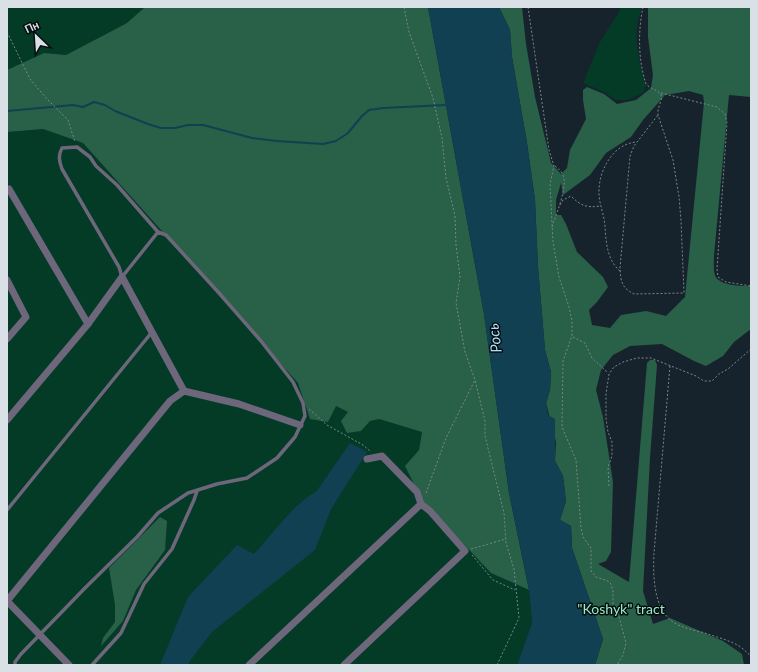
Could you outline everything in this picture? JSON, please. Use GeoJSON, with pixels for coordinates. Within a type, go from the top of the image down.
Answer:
{"type":"FeatureCollection","features":[{"type":"Feature","properties":{"kind":"street"},"geometry":{"type":"LineString","coordinates":[[8,188],[88,324]]}},
{"type":"Feature","properties":{"kind":"street"},"geometry":{"type":"LineString","coordinates":[[7,420],[88,324],[122,277],[184,391],[239,404],[300,425]]}},
{"type":"Feature","properties":{"kind":"street"},"geometry":{"type":"LineString","coordinates":[[7,280],[26,317],[7,339]]}},
{"type":"Feature","properties":{"kind":"street"},"geometry":{"type":"LineString","coordinates":[[69,665],[7,601],[170,401],[184,391]]}},
{"type":"Feature","properties":{"kind":"street"},"geometry":{"type":"LineString","coordinates":[[344,665],[465,551],[430,511],[421,504],[417,492],[382,456],[367,459]]}},
{"type":"Feature","properties":{"kind":"street"},"geometry":{"type":"LineString","coordinates":[[250,665],[421,504]]}},
{"type":"Feature","properties":{"kind":"lane"},"geometry":{"type":"LineString","coordinates":[[15,665],[15,662],[21,654],[137,537],[158,513],[188,494],[217,484],[247,478],[276,458],[295,437],[305,416],[303,403],[293,382],[261,341],[166,235],[158,232],[117,186],[96,166],[90,157],[76,147],[62,148],[59,161],[60,165],[119,267],[122,277]]}},
{"type":"Feature","properties":{"kind":"lane"},"geometry":{"type":"LineString","coordinates":[[122,277],[158,232]]}},
{"type":"Feature","properties":{"kind":"lane"},"geometry":{"type":"LineString","coordinates":[[7,510],[152,331]]}},
{"type":"Feature","properties":{"kind":"lane"},"geometry":{"type":"LineString","coordinates":[[92,665],[121,633],[144,584],[172,549],[197,491]]}},
{"type":"Feature","properties":{"kind":"path"},"geometry":{"type":"LineString","coordinates":[[404,7],[409,32],[433,98],[442,138],[446,178],[455,216],[456,245],[460,277],[456,303],[465,352],[475,380],[485,421],[485,436],[504,513],[506,539],[514,569],[519,618],[497,665]]}},
{"type":"Feature","properties":{"kind":"path"},"geometry":{"type":"LineString","coordinates":[[528,7],[549,150],[554,166],[550,184],[553,242],[559,277],[572,321],[572,336],[563,362],[562,427],[576,460],[581,528],[583,537],[591,548],[591,571],[596,577],[608,581],[611,584],[613,590],[613,606],[618,613],[626,643],[623,655],[616,665]]}},
{"type":"Feature","properties":{"kind":"path"},"geometry":{"type":"LineString","coordinates":[[627,7],[634,7]]}},
{"type":"Feature","properties":{"kind":"path"},"geometry":{"type":"LineString","coordinates":[[643,7],[640,39],[644,78],[649,87],[660,93],[717,107],[725,114],[727,123],[716,269],[718,277],[726,282],[751,286]]}},
{"type":"Feature","properties":{"kind":"path"},"geometry":{"type":"LineString","coordinates":[[7,32],[30,79],[68,120],[76,147]]}},
{"type":"Feature","properties":{"kind":"path"},"geometry":{"type":"LineString","coordinates":[[658,115],[634,146],[630,156],[620,271],[622,285],[634,294],[684,293],[679,197],[673,160],[658,115],[662,97],[660,93]]}},
{"type":"Feature","properties":{"kind":"path"},"geometry":{"type":"LineString","coordinates":[[620,271],[613,266],[607,247],[605,224],[600,206],[599,189],[604,167],[612,154],[620,147],[629,143],[637,142]]}},
{"type":"Feature","properties":{"kind":"path"},"geometry":{"type":"LineString","coordinates":[[552,229],[564,188],[564,177],[554,166]]}},
{"type":"Feature","properties":{"kind":"path"},"geometry":{"type":"LineString","coordinates":[[560,205],[563,200],[571,196],[584,206],[591,208],[600,206]]}},
{"type":"Feature","properties":{"kind":"path"},"geometry":{"type":"LineString","coordinates":[[572,336],[585,343],[592,358],[609,374]]}},
{"type":"Feature","properties":{"kind":"path"},"geometry":{"type":"LineString","coordinates":[[609,486],[608,467],[612,456],[612,442],[608,432],[606,419],[606,400],[609,374],[614,367],[622,362],[637,358],[651,358],[696,376],[704,381],[712,381],[719,374],[728,370],[751,349]]}},
{"type":"Feature","properties":{"kind":"path"},"geometry":{"type":"LineString","coordinates":[[670,366],[654,553],[653,574],[657,597],[664,613],[672,621],[683,627],[724,639],[739,646],[751,656]]}},
{"type":"Feature","properties":{"kind":"path"},"geometry":{"type":"LineString","coordinates":[[421,504],[446,438],[475,380]]}},
{"type":"Feature","properties":{"kind":"path"},"geometry":{"type":"LineString","coordinates":[[303,403],[327,425],[363,445],[377,457]]}},
{"type":"Feature","properties":{"kind":"path"},"geometry":{"type":"LineString","coordinates":[[465,551],[506,539]]}},
{"type":"Feature","properties":{"kind":"path"},"geometry":{"type":"LineString","coordinates":[[465,551],[473,556],[493,580],[515,590]]}},
{"type":"Feature","properties":{"kind":"green space"},"geometry":{"type":"Polygon","coordinates":[[[14,7],[145,7],[127,23],[66,55],[44,53],[7,70],[7,9],[14,7]]]}},
{"type":"Feature","properties":{"kind":"green space"},"geometry":{"type":"Polygon","coordinates":[[[145,7],[428,7],[484,314],[509,493],[529,590],[491,573],[422,500],[405,466],[419,450],[422,432],[379,419],[370,421],[361,431],[347,433],[341,421],[348,412],[336,406],[328,422],[310,419],[298,383],[83,143],[43,129],[7,132],[7,70],[44,53],[66,55],[127,23],[145,7]]]}},
{"type":"Feature","properties":{"kind":"green space","name":"\"Koshyk\" tract"},"geometry":{"type":"Polygon","coordinates":[[[499,7],[522,7],[526,44],[535,97],[551,163],[561,174],[567,168],[570,150],[586,119],[583,90],[587,87],[604,94],[617,104],[636,100],[651,88],[653,75],[648,37],[648,7],[751,7],[751,97],[729,95],[714,255],[714,270],[717,279],[725,283],[731,285],[751,286],[751,329],[734,342],[723,356],[706,366],[662,344],[630,346],[613,355],[601,370],[596,390],[603,417],[613,482],[611,552],[606,561],[598,564],[629,582],[647,363],[650,360],[655,360],[657,365],[650,458],[643,591],[653,624],[670,618],[723,641],[742,654],[744,665],[595,665],[603,639],[572,548],[571,526],[560,520],[566,501],[563,476],[555,461],[556,442],[546,403],[550,390],[551,372],[545,350],[538,267],[535,200],[512,57],[510,30],[499,7]],[[689,91],[665,95],[643,120],[631,137],[606,153],[590,175],[563,195],[561,183],[556,200],[556,215],[561,215],[577,252],[603,277],[608,287],[589,310],[592,325],[610,328],[621,315],[646,311],[666,316],[685,297],[704,102],[703,95],[689,91]]]}},
{"type":"Feature","properties":{"kind":"green space"},"geometry":{"type":"Polygon","coordinates":[[[620,7],[643,7],[637,26],[637,46],[646,86],[643,93],[627,100],[616,100],[604,92],[583,83],[600,42],[619,12],[620,7]]]}},
{"type":"Feature","properties":{"kind":"green space"},"geometry":{"type":"Polygon","coordinates":[[[43,129],[83,143],[298,383],[310,419],[335,406],[348,412],[361,431],[370,421],[379,419],[422,432],[419,450],[406,466],[475,555],[491,573],[529,590],[532,623],[517,665],[7,665],[7,132],[43,129]]]}},
{"type":"Feature","properties":{"kind":"green space"},"geometry":{"type":"Polygon","coordinates":[[[160,517],[167,521],[165,550],[136,590],[123,621],[101,646],[103,638],[115,622],[115,605],[109,568],[160,517]]]}},
{"type":"Feature","properties":{"kind":"water","name":"Рось"},"geometry":{"type":"Polygon","coordinates":[[[428,7],[499,7],[510,30],[512,57],[535,200],[538,267],[545,350],[551,372],[550,390],[546,403],[548,415],[555,419],[555,461],[563,476],[566,501],[560,520],[571,526],[572,548],[603,639],[595,665],[517,665],[532,623],[529,590],[509,493],[484,314],[428,7]]]}},
{"type":"Feature","properties":{"kind":"water"},"geometry":{"type":"Polygon","coordinates":[[[350,443],[367,452],[331,509],[315,550],[212,632],[189,662],[189,665],[160,665],[188,597],[237,545],[254,554],[300,503],[316,492],[350,443]]]}},
{"type":"Feature","properties":{"kind":"waterway"},"geometry":{"type":"LineString","coordinates":[[7,111],[73,105],[83,107],[94,102],[161,128],[203,125],[252,138],[323,144],[336,141],[348,133],[369,110],[446,105]]}}]}
